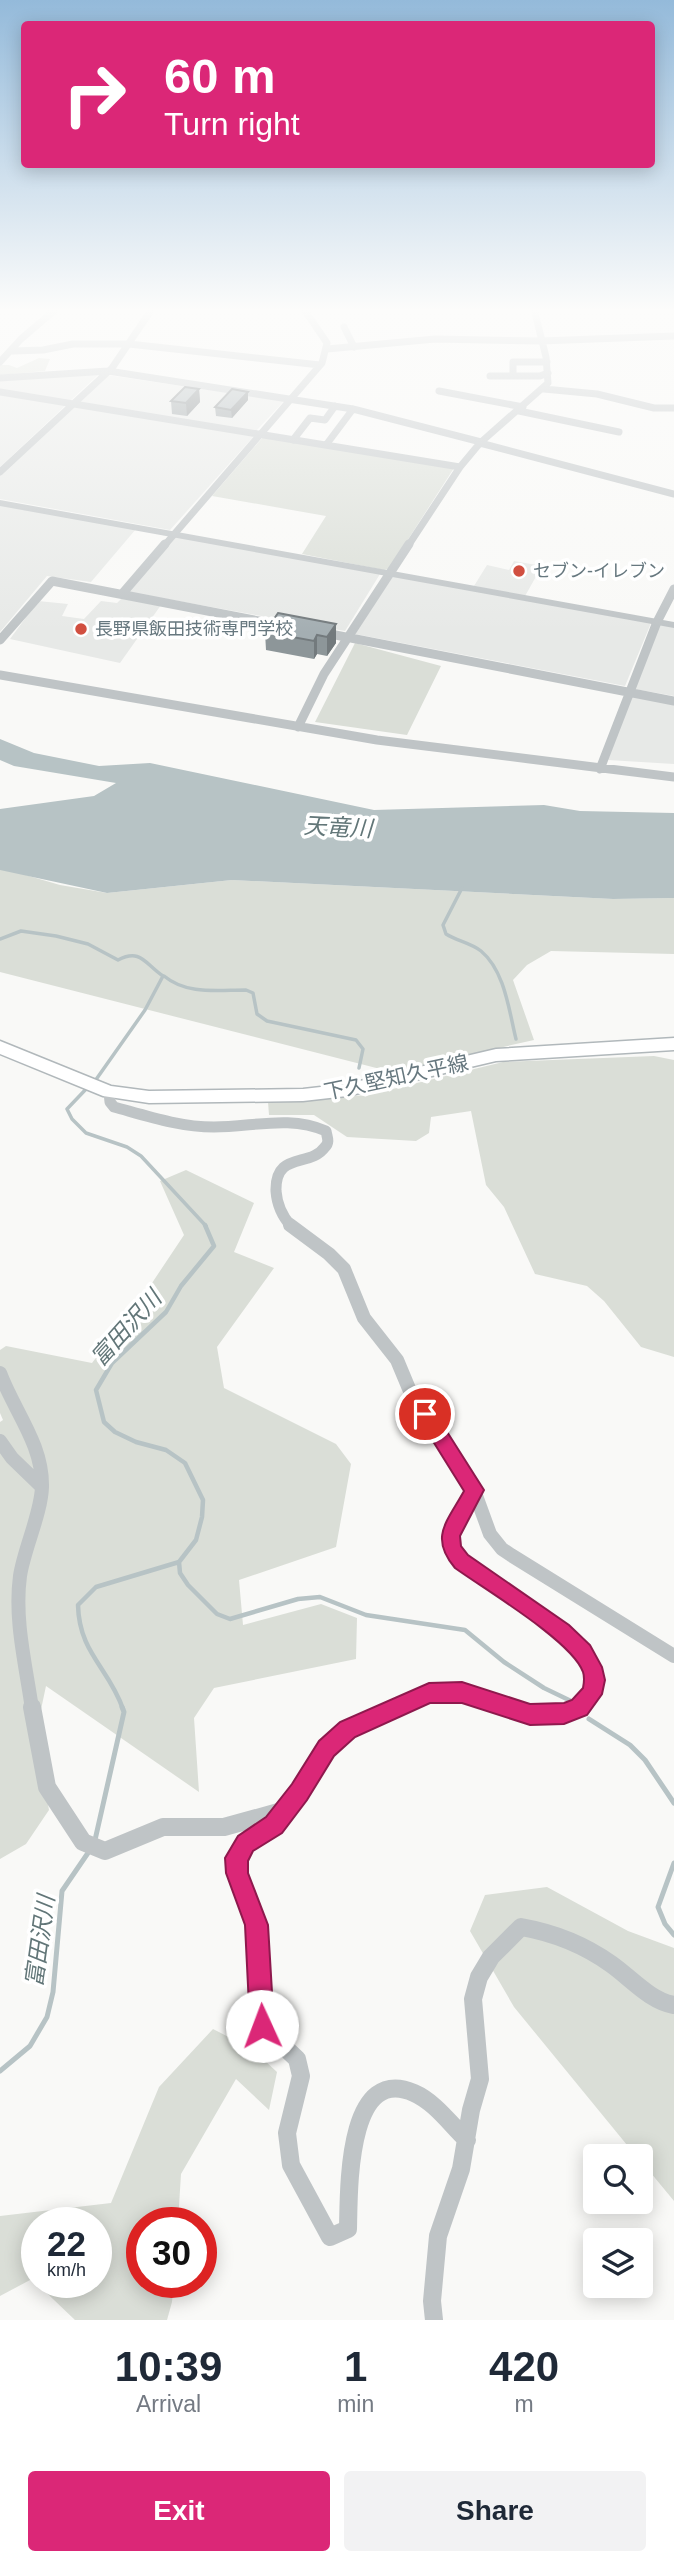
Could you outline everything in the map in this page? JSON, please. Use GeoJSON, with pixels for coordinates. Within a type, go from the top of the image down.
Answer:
{"type":"FeatureCollection","features":[{"type":"Feature","properties":{"kind":"main road","name":"下久堅知久平線"},"geometry":{"type":"LineString","coordinates":[[0,1046],[98,1087],[149,1097],[303,1095],[348,1090],[496,1055],[674,1044]]}},
{"type":"Feature","properties":{"kind":"street"},"geometry":{"type":"LineString","coordinates":[[0,472],[59,417]]}},
{"type":"Feature","properties":{"kind":"street"},"geometry":{"type":"LineString","coordinates":[[153,417],[460,467]]}},
{"type":"Feature","properties":{"kind":"street"},"geometry":{"type":"LineString","coordinates":[[122,594],[276,417]]}},
{"type":"Feature","properties":{"kind":"street"},"geometry":{"type":"LineString","coordinates":[[293,440],[310,418],[324,420],[326,417]]}},
{"type":"Feature","properties":{"kind":"street"},"geometry":{"type":"LineString","coordinates":[[326,445],[348,417]]}},
{"type":"Feature","properties":{"kind":"street"},"geometry":{"type":"LineString","coordinates":[[386,417],[674,495]]}},
{"type":"Feature","properties":{"kind":"street"},"geometry":{"type":"LineString","coordinates":[[298,727],[324,674],[460,467],[481,442],[511,417]]}},
{"type":"Feature","properties":{"kind":"street"},"geometry":{"type":"LineString","coordinates":[[556,417],[619,432]]}},
{"type":"Feature","properties":{"kind":"street"},"geometry":{"type":"LineString","coordinates":[[0,503],[674,625]]}},
{"type":"Feature","properties":{"kind":"street"},"geometry":{"type":"LineString","coordinates":[[0,640],[52,581],[298,628]]}},
{"type":"Feature","properties":{"kind":"street"},"geometry":{"type":"LineString","coordinates":[[600,769],[657,622],[674,589]]}},
{"type":"Feature","properties":{"kind":"street"},"geometry":{"type":"LineString","coordinates":[[311,630],[674,701]]}},
{"type":"Feature","properties":{"kind":"street"},"geometry":{"type":"LineString","coordinates":[[0,675],[298,727],[674,777]]}},
{"type":"Feature","properties":{"kind":"street"},"geometry":{"type":"LineString","coordinates":[[98,1087],[114,1107],[197,1126],[225,1128],[304,1122],[326,1131],[330,1139],[323,1152],[289,1162],[279,1168],[275,1177],[281,1215],[296,1230],[327,1251],[345,1270],[366,1321],[400,1363],[411,1396],[439,1432],[474,1490],[488,1535],[505,1554],[524,1561],[674,1656]]}},
{"type":"Feature","properties":{"kind":"street"},"geometry":{"type":"LineString","coordinates":[[0,1373],[9,1397],[34,1440],[42,1488],[20,1575],[18,1611],[47,1787],[83,1842],[105,1851],[163,1827],[224,1828],[282,1811]]}},
{"type":"Feature","properties":{"kind":"street"},"geometry":{"type":"LineString","coordinates":[[0,1441],[12,1458],[42,1488]]}},
{"type":"Feature","properties":{"kind":"street"},"geometry":{"type":"LineString","coordinates":[[467,2140],[417,2095],[393,2088],[372,2096],[362,2110],[351,2171],[348,2229],[330,2237],[290,2165],[287,2133],[301,2076],[297,2059],[262,2026],[256,1925],[236,1858],[246,1843],[274,1825],[282,1811],[300,1792],[327,1749],[347,1729],[429,1693],[462,1693],[530,1715],[564,1714],[580,1707],[592,1694],[595,1680],[592,1667],[582,1652],[562,1632],[461,1562],[451,1549],[451,1534],[474,1490]]}},
{"type":"Feature","properties":{"kind":"street"},"geometry":{"type":"LineString","coordinates":[[434,2320],[432,2301],[438,2236],[461,2169],[480,2079],[473,1999],[479,1977],[491,1957],[521,1927],[546,1930],[589,1947],[661,2003],[674,2005]]}},
{"type":"Feature","properties":{"kind":"shaded area"},"geometry":{"type":"Polygon","coordinates":[[[0,417],[53,417],[0,467],[0,417]]]}},
{"type":"Feature","properties":{"kind":"shaded area"},"geometry":{"type":"Polygon","coordinates":[[[63,417],[142,417],[254,436],[170,530],[0,499],[0,475],[63,417]]]}},
{"type":"Feature","properties":{"kind":"shaded area"},"geometry":{"type":"Polygon","coordinates":[[[169,417],[269,417],[256,431],[169,417]]]}},
{"type":"Feature","properties":{"kind":"shaded area"},"geometry":{"type":"Polygon","coordinates":[[[263,437],[454,468],[389,569],[384,570],[302,554],[326,516],[212,496],[263,437]]]}},
{"type":"Feature","properties":{"kind":"shaded area"},"geometry":{"type":"Polygon","coordinates":[[[0,504],[136,529],[91,582],[47,576],[0,632],[0,504]]]}},
{"type":"Feature","properties":{"kind":"shaded area"},"geometry":{"type":"Polygon","coordinates":[[[176,536],[380,574],[345,631],[128,592],[176,536]]]}},
{"type":"Feature","properties":{"kind":"shaded area"},"geometry":{"type":"Polygon","coordinates":[[[514,561],[542,566],[525,596],[474,586],[487,565],[509,570],[514,561]]]}},
{"type":"Feature","properties":{"kind":"shaded area"},"geometry":{"type":"Polygon","coordinates":[[[393,576],[651,623],[625,686],[355,634],[393,576]]]}},
{"type":"Feature","properties":{"kind":"shaded area","name":"長野県飯田技術専門学校"},"geometry":{"type":"Polygon","coordinates":[[[122,598],[161,605],[120,663],[10,639],[38,601],[68,604],[62,616],[84,619],[101,601],[117,603],[122,598]]]}},
{"type":"Feature","properties":{"kind":"shaded area"},"geometry":{"type":"Polygon","coordinates":[[[660,625],[674,627],[674,696],[635,689],[660,625]]]}},
{"type":"Feature","properties":{"kind":"shaded area"},"geometry":{"type":"Polygon","coordinates":[[[355,643],[441,666],[407,735],[315,722],[355,643]]]}},
{"type":"Feature","properties":{"kind":"shaded area"},"geometry":{"type":"Polygon","coordinates":[[[632,695],[674,703],[674,764],[608,760],[632,695]]]}},
{"type":"Feature","properties":{"kind":"shaded area"},"geometry":{"type":"Polygon","coordinates":[[[5,869],[60,885],[107,893],[232,880],[613,899],[674,898],[674,954],[551,951],[527,965],[513,980],[534,1040],[392,1072],[0,972],[0,870],[5,869]]]}},
{"type":"Feature","properties":{"kind":"shaded area"},"geometry":{"type":"Polygon","coordinates":[[[654,1056],[674,1060],[674,1357],[641,1347],[604,1301],[587,1286],[535,1274],[504,1207],[486,1185],[471,1111],[431,1117],[429,1133],[416,1141],[347,1137],[314,1115],[269,1115],[268,1102],[368,1095],[503,1062],[654,1056]]]}},
{"type":"Feature","properties":{"kind":"shaded area"},"geometry":{"type":"Polygon","coordinates":[[[186,1170],[254,1203],[234,1252],[274,1268],[217,1347],[224,1388],[336,1444],[351,1464],[336,1547],[239,1580],[243,1625],[321,1604],[357,1618],[356,1659],[214,1688],[194,1718],[199,1792],[46,1686],[36,1733],[49,1810],[26,1844],[0,1859],[0,1422],[3,1420],[0,1413],[0,1350],[6,1346],[92,1363],[148,1289],[184,1235],[160,1181],[186,1170]]]}},
{"type":"Feature","properties":{"kind":"shaded area"},"geometry":{"type":"Polygon","coordinates":[[[547,1887],[628,1931],[674,1948],[674,2201],[653,2176],[653,2144],[626,2144],[514,2007],[470,1931],[485,1895],[547,1887]]]}},
{"type":"Feature","properties":{"kind":"shaded area"},"geometry":{"type":"Polygon","coordinates":[[[213,2029],[252,2049],[277,2072],[269,2110],[236,2079],[181,2174],[179,2207],[126,2207],[126,2298],[172,2298],[167,2320],[75,2320],[52,2298],[112,2298],[112,2207],[77,2207],[111,2203],[159,2087],[213,2029]]]}},
{"type":"Feature","properties":{"kind":"shaded area"},"geometry":{"type":"Polygon","coordinates":[[[21,2214],[21,2285],[0,2296],[0,2216],[21,2214]]]}},
{"type":"Feature","properties":{"kind":"water","name":"天竜川"},"geometry":{"type":"Polygon","coordinates":[[[0,739],[34,753],[99,766],[150,763],[374,810],[544,805],[580,811],[674,813],[674,898],[613,899],[232,880],[107,893],[0,870],[0,809],[94,796],[116,783],[14,766],[0,760],[0,739]]]}},
{"type":"Feature","properties":{"kind":"building"},"geometry":{"type":"Polygon","coordinates":[[[278,613],[336,624],[327,637],[317,635],[314,641],[265,632],[278,613]]]}},
{"type":"Feature","properties":{"kind":"waterway"},"geometry":{"type":"LineString","coordinates":[[462,888],[443,925],[446,934],[477,948],[496,969],[505,992],[516,1039]]}},
{"type":"Feature","properties":{"kind":"waterway","name":"富田沢川"},"geometry":{"type":"LineString","coordinates":[[0,939],[21,931],[56,936],[88,944],[118,960],[138,957],[163,976],[145,1010],[95,1081]]}},
{"type":"Feature","properties":{"kind":"waterway"},"geometry":{"type":"LineString","coordinates":[[164,976],[192,989],[246,990],[253,993],[257,1014],[267,1021],[356,1040],[363,1049],[359,1068]]}},
{"type":"Feature","properties":{"kind":"waterway","name":"富田沢川"},"geometry":{"type":"LineString","coordinates":[[89,1086],[67,1109],[72,1119],[86,1133],[127,1147],[141,1156],[206,1226]]}},
{"type":"Feature","properties":{"kind":"waterway","name":"富田沢川"},"geometry":{"type":"LineString","coordinates":[[179,1562],[196,1540],[203,1500],[185,1463],[166,1450],[136,1442],[115,1432],[104,1422],[96,1390],[112,1363],[166,1312],[181,1286],[214,1246],[205,1225]]}},
{"type":"Feature","properties":{"kind":"waterway","name":"富田沢川"},"geometry":{"type":"LineString","coordinates":[[123,1709],[83,1636],[78,1605],[96,1587],[179,1562]]}},
{"type":"Feature","properties":{"kind":"waterway"},"geometry":{"type":"LineString","coordinates":[[179,1562],[180,1573],[188,1585],[217,1614],[230,1619],[298,1599],[320,1597],[366,1615],[465,1630],[504,1662],[544,1688],[571,1701]]}},
{"type":"Feature","properties":{"kind":"waterway","name":"富田沢川"},"geometry":{"type":"LineString","coordinates":[[95,1840],[124,1712],[122,1707]]}},
{"type":"Feature","properties":{"kind":"waterway"},"geometry":{"type":"LineString","coordinates":[[589,1719],[630,1745],[645,1760],[674,1803]]}},
{"type":"Feature","properties":{"kind":"waterway","name":"富田沢川"},"geometry":{"type":"LineString","coordinates":[[0,2071],[30,2046],[47,2017],[53,1992],[62,1891],[90,1850]]}},
{"type":"Feature","properties":{"kind":"waterway"},"geometry":{"type":"LineString","coordinates":[[674,1863],[658,1907],[665,1924],[674,1935]]}},
{"type":"Feature","properties":{"kind":"place","name":"セブン-イレブン"},"geometry":{"type":"Point","coordinates":[519,571]}},
{"type":"Feature","properties":{"kind":"place","name":"長野県飯田技術専門学校"},"geometry":{"type":"Point","coordinates":[81,629]}},
{"type":"Feature","properties":{"kind":"route"},"geometry":{"type":"LineString","coordinates":[[262,2026],[256,1925],[237,1873],[236,1858],[246,1843],[274,1825],[282,1811],[300,1792],[327,1749],[347,1729],[429,1693],[462,1693],[530,1715],[564,1714],[580,1707],[592,1694],[595,1680],[592,1667],[582,1652],[562,1632],[461,1562],[451,1549],[451,1534],[474,1490],[425,1414]]}}]}
